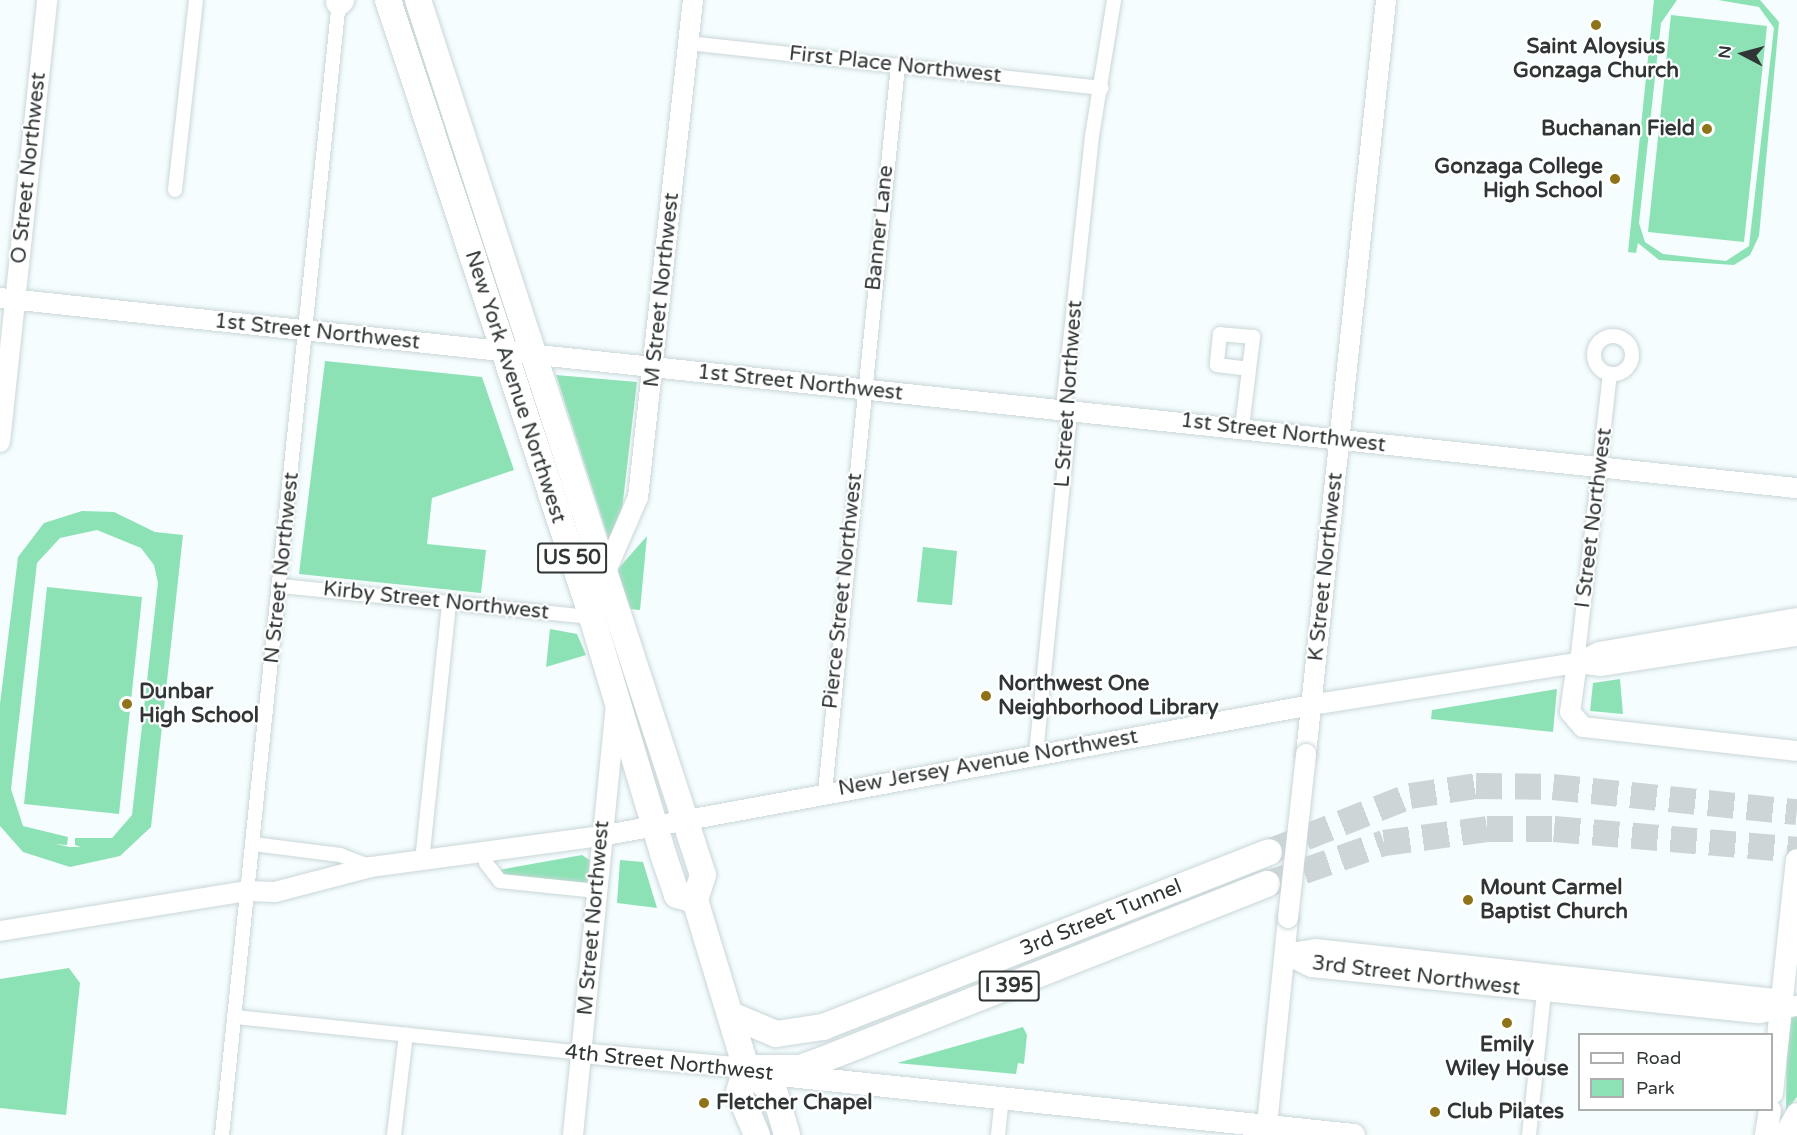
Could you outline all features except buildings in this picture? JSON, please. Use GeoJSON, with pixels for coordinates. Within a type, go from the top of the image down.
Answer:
{"type":"FeatureCollection","features":[{"type":"Feature","properties":{"kind":"highway","name":"New York Avenue Northwest"},"geometry":{"type":"LineString","coordinates":[[388,0],[591,617],[677,895],[694,900],[702,875],[418,0]]}},
{"type":"Feature","properties":{"kind":"highway","name":"3rd Street Tunnel"},"geometry":{"type":"LineString","coordinates":[[730,1014],[776,1034],[823,1027],[1269,852]]}},
{"type":"Feature","properties":{"kind":"highway","name":"3rd Street Tunnel"},"geometry":{"type":"LineString","coordinates":[[746,1068],[800,1068],[817,1062],[1267,884]]}},
{"type":"Feature","properties":{"kind":"highway"},"geometry":{"type":"LineString","coordinates":[[694,900],[746,1068],[775,1094],[788,1135]]}},
{"type":"Feature","properties":{"kind":"highway"},"geometry":{"type":"LineString","coordinates":[[746,1068],[739,1093],[757,1135]]}},
{"type":"Feature","properties":{"kind":"main road"},"geometry":{"type":"LineString","coordinates":[[1773,1087],[1787,1005],[1797,860]]}},
{"type":"Feature","properties":{"kind":"main road","name":"4th Street Northwest"},"geometry":{"type":"LineString","coordinates":[[746,1068],[1267,1130],[1354,1135]]}},
{"type":"Feature","properties":{"kind":"main road"},"geometry":{"type":"LineString","coordinates":[[1766,1135],[1770,1111]]}},
{"type":"Feature","properties":{"kind":"main road"},"geometry":{"type":"LineString","coordinates":[[1785,1135],[1797,1114]]}},
{"type":"Feature","properties":{"kind":"street","name":"O Street Northwest"},"geometry":{"type":"LineString","coordinates":[[0,442],[8,299],[47,0]]}},
{"type":"Feature","properties":{"kind":"street"},"geometry":{"type":"LineString","coordinates":[[175,190],[196,0]]}},
{"type":"Feature","properties":{"kind":"street","name":"M Street Northwest"},"geometry":{"type":"LineString","coordinates":[[605,573],[638,497],[693,0]]}},
{"type":"Feature","properties":{"kind":"street","name":"L Street Northwest"},"geometry":{"type":"LineString","coordinates":[[1036,754],[1068,411],[1064,398],[1089,159],[1102,88],[1114,0]]}},
{"type":"Feature","properties":{"kind":"street","name":"K Street Northwest"},"geometry":{"type":"LineString","coordinates":[[1267,1130],[1386,0]]}},
{"type":"Feature","properties":{"kind":"street","name":"N Street Northwest"},"geometry":{"type":"LineString","coordinates":[[222,1135],[340,1]]}},
{"type":"Feature","properties":{"kind":"street","name":"First Place Northwest"},"geometry":{"type":"LineString","coordinates":[[688,43],[1102,88]]}},
{"type":"Feature","properties":{"kind":"street","name":"Banner Lane"},"geometry":{"type":"LineString","coordinates":[[862,390],[898,66]]}},
{"type":"Feature","properties":{"kind":"street","name":"1st Street Northwest"},"geometry":{"type":"LineString","coordinates":[[8,299],[862,390],[1242,427],[1797,488]]}},
{"type":"Feature","properties":{"kind":"street"},"geometry":{"type":"LineString","coordinates":[[1242,427],[1248,369]]}},
{"type":"Feature","properties":{"kind":"street","name":"I Street Northwest"},"geometry":{"type":"LineString","coordinates":[[1577,663],[1610,374]]}},
{"type":"Feature","properties":{"kind":"street","name":"Pierce Street Northwest"},"geometry":{"type":"LineString","coordinates":[[825,792],[862,390]]}},
{"type":"Feature","properties":{"kind":"street","name":"Kirby Street Northwest"},"geometry":{"type":"LineString","coordinates":[[280,586],[591,617]]}},
{"type":"Feature","properties":{"kind":"street"},"geometry":{"type":"LineString","coordinates":[[422,861],[449,603]]}},
{"type":"Feature","properties":{"kind":"street","name":"New Jersey Avenue Northwest"},"geometry":{"type":"LineString","coordinates":[[1577,663],[1600,652],[1797,618]]}},
{"type":"Feature","properties":{"kind":"street","name":"New Jersey Avenue Northwest"},"geometry":{"type":"LineString","coordinates":[[0,931],[248,891],[263,881],[295,883],[371,867],[542,846],[601,836],[684,817],[1311,705],[1577,663],[1600,666],[1797,636]]}},
{"type":"Feature","properties":{"kind":"street"},"geometry":{"type":"LineString","coordinates":[[1577,663],[1570,712],[1583,727],[1797,751]]}},
{"type":"Feature","properties":{"kind":"street","name":"M Street Northwest"},"geometry":{"type":"LineString","coordinates":[[573,1135],[616,701]]}},
{"type":"Feature","properties":{"kind":"street"},"geometry":{"type":"LineString","coordinates":[[253,844],[340,855],[371,867]]}},
{"type":"Feature","properties":{"kind":"street","name":"New Jersey Avenue Northwest"},"geometry":{"type":"LineString","coordinates":[[371,867],[433,871],[538,853],[542,846]]}},
{"type":"Feature","properties":{"kind":"street"},"geometry":{"type":"LineString","coordinates":[[486,863],[500,881],[596,891]]}},
{"type":"Feature","properties":{"kind":"street","name":"3rd Street Northwest"},"geometry":{"type":"LineString","coordinates":[[1285,954],[1312,967],[1545,982],[1787,1005]]}},
{"type":"Feature","properties":{"kind":"street"},"geometry":{"type":"LineString","coordinates":[[1529,1135],[1545,982]]}},
{"type":"Feature","properties":{"kind":"street","name":"4th Street Northwest"},"geometry":{"type":"LineString","coordinates":[[235,1017],[746,1068]]}},
{"type":"Feature","properties":{"kind":"street"},"geometry":{"type":"LineString","coordinates":[[394,1135],[406,1035]]}},
{"type":"Feature","properties":{"kind":"street"},"geometry":{"type":"LineString","coordinates":[[998,1135],[1002,1099]]}},
{"type":"Feature","properties":{"kind":"green space"},"geometry":{"type":"Polygon","coordinates":[[[1654,0],[1677,0],[1661,23],[1639,223],[1645,242],[1663,254],[1726,261],[1749,246],[1774,28],[1759,7],[1718,0],[1760,0],[1779,22],[1759,236],[1750,255],[1734,265],[1659,260],[1638,243],[1636,253],[1628,252],[1654,0]]]}},
{"type":"Feature","properties":{"kind":"green space","name":"Buchanan Field"},"geometry":{"type":"Polygon","coordinates":[[[1671,15],[1767,26],[1744,242],[1648,232],[1671,15]]]}},
{"type":"Feature","properties":{"kind":"green space"},"geometry":{"type":"Polygon","coordinates":[[[325,361],[482,377],[514,470],[432,498],[427,544],[486,550],[481,593],[299,574],[325,361]]]}},
{"type":"Feature","properties":{"kind":"green space"},"geometry":{"type":"Polygon","coordinates":[[[556,375],[637,382],[621,518],[609,540],[556,375]]]}},
{"type":"Feature","properties":{"kind":"green space"},"geometry":{"type":"Polygon","coordinates":[[[82,511],[114,512],[155,532],[183,535],[151,827],[120,856],[70,867],[23,852],[0,826],[0,704],[18,557],[44,523],[82,511]],[[97,530],[60,538],[37,563],[11,789],[23,826],[68,837],[67,845],[55,844],[81,847],[75,845],[75,838],[112,838],[132,815],[158,583],[154,565],[141,548],[97,530]]]}},
{"type":"Feature","properties":{"kind":"green space"},"geometry":{"type":"Polygon","coordinates":[[[647,536],[640,610],[630,609],[617,570],[647,536]]]}},
{"type":"Feature","properties":{"kind":"green space"},"geometry":{"type":"Polygon","coordinates":[[[923,547],[957,551],[952,605],[917,602],[923,547]]]}},
{"type":"Feature","properties":{"kind":"green space"},"geometry":{"type":"Polygon","coordinates":[[[47,587],[142,597],[119,814],[24,804],[47,587]]]}},
{"type":"Feature","properties":{"kind":"green space"},"geometry":{"type":"Polygon","coordinates":[[[550,629],[577,634],[586,655],[546,667],[550,629]]]}},
{"type":"Feature","properties":{"kind":"green space"},"geometry":{"type":"Polygon","coordinates":[[[1620,679],[1623,714],[1590,711],[1593,683],[1620,679]]]}},
{"type":"Feature","properties":{"kind":"green space"},"geometry":{"type":"Polygon","coordinates":[[[1557,689],[1553,732],[1431,719],[1432,710],[1557,689]]]}},
{"type":"Feature","properties":{"kind":"green space"},"geometry":{"type":"Polygon","coordinates":[[[582,855],[591,861],[587,884],[499,876],[499,870],[582,855]]]}},
{"type":"Feature","properties":{"kind":"green space"},"geometry":{"type":"Polygon","coordinates":[[[620,860],[643,862],[657,908],[617,903],[620,860]]]}},
{"type":"Feature","properties":{"kind":"green space"},"geometry":{"type":"Polygon","coordinates":[[[69,968],[80,983],[66,1115],[0,1108],[0,979],[69,968]]]}},
{"type":"Feature","properties":{"kind":"green space"},"geometry":{"type":"Polygon","coordinates":[[[1797,1011],[1797,1097],[1786,1111],[1787,1018],[1797,1011]]]}},
{"type":"Feature","properties":{"kind":"green space"},"geometry":{"type":"Polygon","coordinates":[[[1023,1027],[1027,1035],[1024,1064],[1018,1063],[1016,1074],[897,1063],[1023,1027]]]}},
{"type":"Feature","properties":{"kind":"tunnel"},"geometry":{"type":"LineString","coordinates":[[1269,852],[1410,796],[1476,786],[1553,787],[1797,812]]}},
{"type":"Feature","properties":{"kind":"tunnel"},"geometry":{"type":"LineString","coordinates":[[1267,884],[1384,843],[1487,829],[1554,829],[1797,850]]}},
{"type":"Feature","properties":{"kind":"place","name":"Saint Aloysius Gonzaga Church"},"geometry":{"type":"Point","coordinates":[1596,25]}},
{"type":"Feature","properties":{"kind":"place","name":"Buchanan Field"},"geometry":{"type":"Point","coordinates":[1707,129]}},
{"type":"Feature","properties":{"kind":"place","name":"Gonzaga College High School"},"geometry":{"type":"Point","coordinates":[1615,179]}},
{"type":"Feature","properties":{"kind":"place","name":"Northwest One Neighborhood Library"},"geometry":{"type":"Point","coordinates":[986,696]}},
{"type":"Feature","properties":{"kind":"place","name":"Dunbar High School"},"geometry":{"type":"Point","coordinates":[127,704]}},
{"type":"Feature","properties":{"kind":"place","name":"Mount Carmel Baptist Church"},"geometry":{"type":"Point","coordinates":[1468,900]}},
{"type":"Feature","properties":{"kind":"place","name":"Emily Wiley House"},"geometry":{"type":"Point","coordinates":[1507,1023]}},
{"type":"Feature","properties":{"kind":"place","name":"Fletcher Chapel"},"geometry":{"type":"Point","coordinates":[704,1103]}},
{"type":"Feature","properties":{"kind":"place","name":"Club Pilates"},"geometry":{"type":"Point","coordinates":[1435,1112]}}]}
